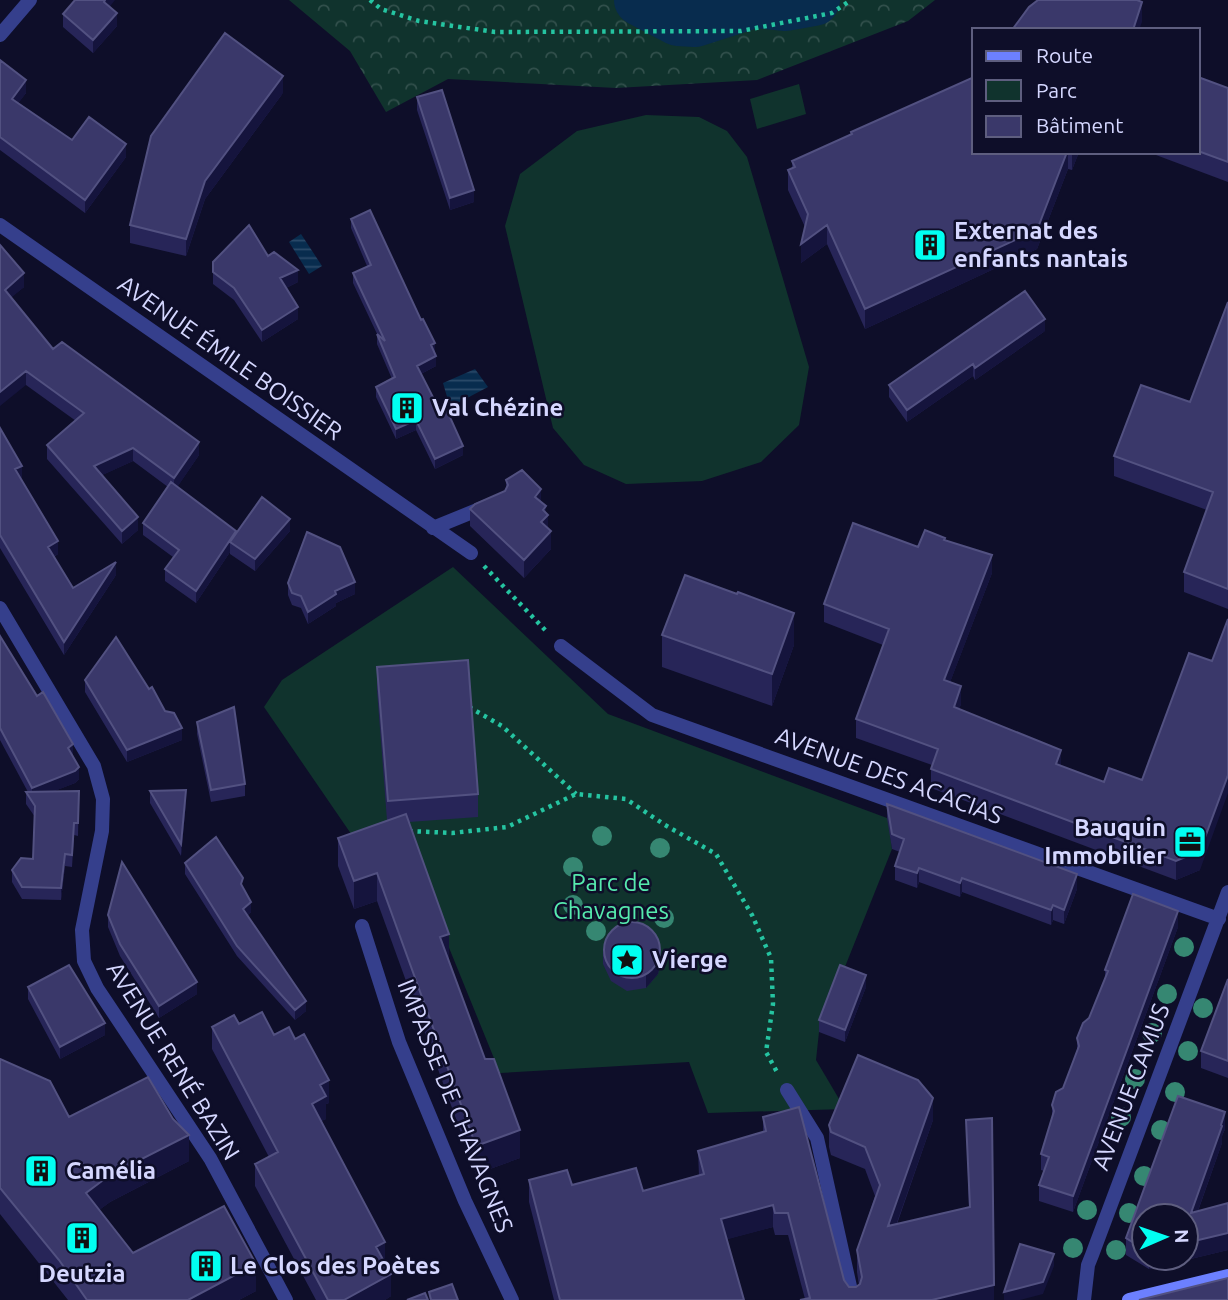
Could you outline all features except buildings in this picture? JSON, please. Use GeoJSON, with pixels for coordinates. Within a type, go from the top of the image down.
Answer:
{"type":"FeatureCollection","features":[{"type":"Feature","properties":{"kind":"main road"},"geometry":{"type":"LineString","coordinates":[[1129,1300],[1228,1276]]}},
{"type":"Feature","properties":{"kind":"street"},"geometry":{"type":"LineString","coordinates":[[0,35],[30,0]]}},
{"type":"Feature","properties":{"kind":"street","name":"AVENUE ÉMILE BOISSIER"},"geometry":{"type":"LineString","coordinates":[[0,225],[471,553]]}},
{"type":"Feature","properties":{"kind":"street"},"geometry":{"type":"LineString","coordinates":[[433,528],[498,502]]}},
{"type":"Feature","properties":{"kind":"street","name":"AVENUE RENÉ BAZIN"},"geometry":{"type":"LineString","coordinates":[[0,608],[94,766],[103,799],[103,831],[82,930],[84,961],[97,988],[210,1158],[286,1300]]}},
{"type":"Feature","properties":{"kind":"street","name":"AVENUE DES ACACIAS"},"geometry":{"type":"LineString","coordinates":[[561,646],[653,715],[1219,919]]}},
{"type":"Feature","properties":{"kind":"street","name":"AVENUE CAMUS"},"geometry":{"type":"LineString","coordinates":[[1084,1300],[1088,1265],[1228,892]]}},
{"type":"Feature","properties":{"kind":"street","name":"IMPASSE DE CHAVAGNES"},"geometry":{"type":"LineString","coordinates":[[362,926],[399,1042],[465,1200],[512,1300]]}},
{"type":"Feature","properties":{"kind":"street"},"geometry":{"type":"LineString","coordinates":[[788,1090],[817,1138],[853,1300]]}},
{"type":"Feature","properties":{"kind":"path"},"geometry":{"type":"LineString","coordinates":[[370,0],[381,9],[419,21],[495,32],[577,32],[741,31],[832,13],[851,0]]}},
{"type":"Feature","properties":{"kind":"path"},"geometry":{"type":"LineString","coordinates":[[471,553],[561,646]]}},
{"type":"Feature","properties":{"kind":"path"},"geometry":{"type":"LineString","coordinates":[[470,707],[502,726],[576,794]]}},
{"type":"Feature","properties":{"kind":"path"},"geometry":{"type":"LineString","coordinates":[[405,831],[452,833],[508,827],[576,794],[626,799],[664,825],[716,854],[752,915],[771,958],[773,1004],[766,1052],[788,1090]]}},
{"type":"Feature","properties":{"kind":"green space"},"geometry":{"type":"Polygon","coordinates":[[[289,0],[935,0],[908,21],[757,80],[616,88],[448,79],[386,112],[350,51],[289,0]]]}},
{"type":"Feature","properties":{"kind":"green space"},"geometry":{"type":"Polygon","coordinates":[[[799,84],[806,114],[757,129],[750,99],[799,84]]]}},
{"type":"Feature","properties":{"kind":"green space"},"geometry":{"type":"Polygon","coordinates":[[[646,115],[699,117],[727,131],[747,157],[809,367],[799,425],[761,462],[702,481],[626,484],[584,465],[553,428],[505,226],[520,174],[577,131],[646,115]]]}},
{"type":"Feature","properties":{"kind":"green space","name":"Parc de Chavagnes"},"geometry":{"type":"Polygon","coordinates":[[[453,567],[608,714],[895,821],[890,834],[892,849],[819,1032],[816,1060],[845,1109],[708,1113],[689,1062],[500,1073],[406,842],[358,844],[264,707],[282,680],[453,567]]]}},
{"type":"Feature","properties":{"kind":"water"},"geometry":{"type":"Polygon","coordinates":[[[301,234],[322,266],[309,274],[289,242],[301,234]]]}},
{"type":"Feature","properties":{"kind":"water"},"geometry":{"type":"Polygon","coordinates":[[[475,369],[488,387],[450,407],[443,383],[475,369]]]}},
{"type":"Feature","properties":{"kind":"waterway"},"geometry":{"type":"LineString","coordinates":[[640,0],[678,20],[695,21],[754,2],[786,5],[814,0]]}},
{"type":"Feature","properties":{"kind":"place","name":"Externat des enfants nantais"},"geometry":{"type":"Point","coordinates":[930,245]}},
{"type":"Feature","properties":{"kind":"place","name":"Val Chézine"},"geometry":{"type":"Point","coordinates":[407,408]}},
{"type":"Feature","properties":{"kind":"place","name":"Bauquin Immobilier"},"geometry":{"type":"Point","coordinates":[1190,842]}},
{"type":"Feature","properties":{"kind":"place","name":"Vierge"},"geometry":{"type":"Point","coordinates":[627,960]}},
{"type":"Feature","properties":{"kind":"place","name":"Camélia"},"geometry":{"type":"Point","coordinates":[41,1171]}},
{"type":"Feature","properties":{"kind":"place","name":"Deutzia"},"geometry":{"type":"Point","coordinates":[82,1238]}},
{"type":"Feature","properties":{"kind":"place","name":"Le Clos des Poètes"},"geometry":{"type":"Point","coordinates":[206,1266]}}]}
